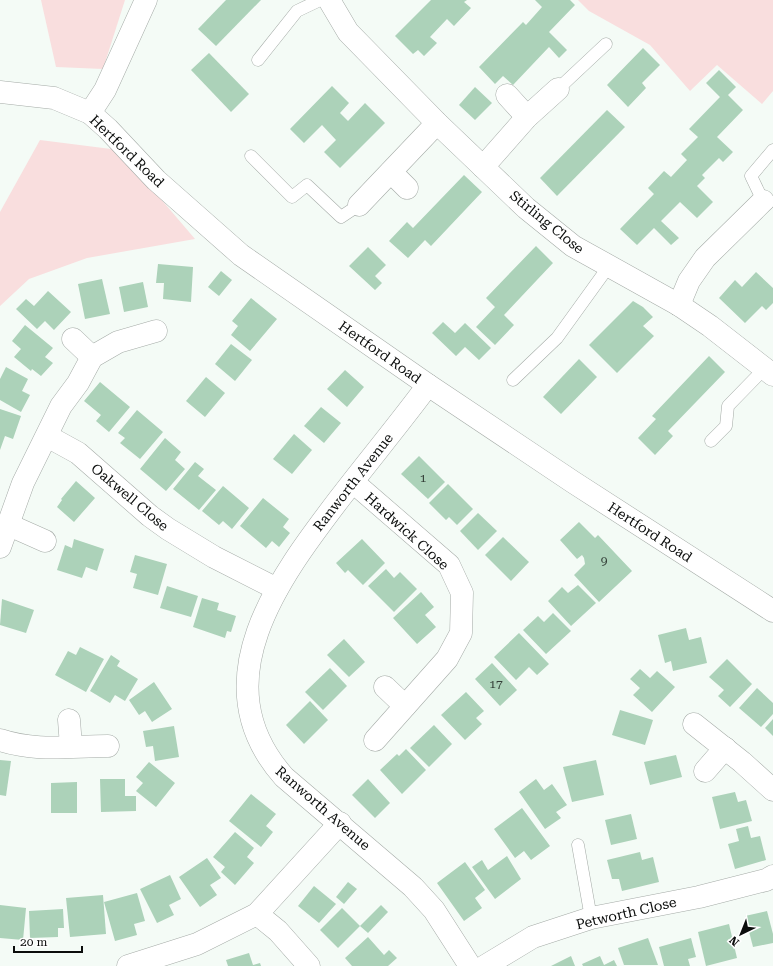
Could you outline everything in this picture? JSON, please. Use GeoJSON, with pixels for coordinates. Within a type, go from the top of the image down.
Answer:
{"type":"FeatureCollection","features":[{"type":"Feature","properties":{"kind":"street"},"geometry":{"type":"LineString","coordinates":[[90,113],[105,90],[146,0]]}},
{"type":"Feature","properties":{"kind":"street","name":"Stirling Close"},"geometry":{"type":"LineString","coordinates":[[329,0],[348,32],[437,123],[526,208],[567,241],[679,305],[733,342],[769,372]]}},
{"type":"Feature","properties":{"kind":"street"},"geometry":{"type":"LineString","coordinates":[[483,167],[527,117],[558,89]]}},
{"type":"Feature","properties":{"kind":"street","name":"Hertford Road"},"geometry":{"type":"LineString","coordinates":[[0,92],[54,98],[90,113],[108,129],[156,180],[241,255],[428,385],[579,486],[773,611]]}},
{"type":"Feature","properties":{"kind":"street"},"geometry":{"type":"LineString","coordinates":[[507,95],[527,117]]}},
{"type":"Feature","properties":{"kind":"street"},"geometry":{"type":"LineString","coordinates":[[359,205],[437,123]]}},
{"type":"Feature","properties":{"kind":"street"},"geometry":{"type":"LineString","coordinates":[[391,172],[407,188]]}},
{"type":"Feature","properties":{"kind":"street"},"geometry":{"type":"LineString","coordinates":[[679,305],[689,281],[705,258],[768,203]]}},
{"type":"Feature","properties":{"kind":"street"},"geometry":{"type":"LineString","coordinates":[[0,547],[23,483],[61,406],[78,383],[92,357],[118,342],[156,330]]}},
{"type":"Feature","properties":{"kind":"street"},"geometry":{"type":"LineString","coordinates":[[73,339],[92,357]]}},
{"type":"Feature","properties":{"kind":"street","name":"Ranworth Avenue"},"geometry":{"type":"LineString","coordinates":[[428,385],[300,550],[277,589],[259,626],[246,684],[252,720],[264,750],[273,765],[284,777],[390,866],[429,905],[454,938],[470,966]]}},
{"type":"Feature","properties":{"kind":"street","name":"Oakwell Close"},"geometry":{"type":"LineString","coordinates":[[47,436],[78,453],[150,516],[168,529],[214,557],[277,589]]}},
{"type":"Feature","properties":{"kind":"street","name":"Hardwick Close"},"geometry":{"type":"LineString","coordinates":[[353,482],[449,565],[462,593],[461,633],[447,659],[376,740]]}},
{"type":"Feature","properties":{"kind":"street"},"geometry":{"type":"LineString","coordinates":[[8,525],[44,541]]}},
{"type":"Feature","properties":{"kind":"street"},"geometry":{"type":"LineString","coordinates":[[385,687],[405,706]]}},
{"type":"Feature","properties":{"kind":"street"},"geometry":{"type":"LineString","coordinates":[[69,720],[71,746]]}},
{"type":"Feature","properties":{"kind":"street"},"geometry":{"type":"LineString","coordinates":[[694,724],[725,748],[773,790]]}},
{"type":"Feature","properties":{"kind":"street"},"geometry":{"type":"LineString","coordinates":[[0,740],[14,745],[44,749],[71,746],[108,746]]}},
{"type":"Feature","properties":{"kind":"street"},"geometry":{"type":"LineString","coordinates":[[705,771],[725,748]]}},
{"type":"Feature","properties":{"kind":"street"},"geometry":{"type":"LineString","coordinates":[[128,966],[198,944],[257,914],[340,824]]}},
{"type":"Feature","properties":{"kind":"street","name":"Petworth Close"},"geometry":{"type":"LineString","coordinates":[[485,966],[533,937],[591,918],[699,897],[766,880],[773,876]]}},
{"type":"Feature","properties":{"kind":"street"},"geometry":{"type":"LineString","coordinates":[[257,914],[278,931],[309,966]]}},
{"type":"Feature","properties":{"kind":"lane"},"geometry":{"type":"LineString","coordinates":[[258,60],[297,11],[320,0]]}},
{"type":"Feature","properties":{"kind":"lane"},"geometry":{"type":"LineString","coordinates":[[558,89],[606,44]]}},
{"type":"Feature","properties":{"kind":"lane"},"geometry":{"type":"LineString","coordinates":[[768,203],[751,176],[773,150]]}},
{"type":"Feature","properties":{"kind":"lane"},"geometry":{"type":"LineString","coordinates":[[251,156],[292,197],[307,185],[341,217],[359,205]]}},
{"type":"Feature","properties":{"kind":"lane"},"geometry":{"type":"LineString","coordinates":[[513,380],[557,338],[609,266]]}},
{"type":"Feature","properties":{"kind":"lane"},"geometry":{"type":"LineString","coordinates":[[711,441],[726,426],[728,406],[769,372]]}},
{"type":"Feature","properties":{"kind":"lane"},"geometry":{"type":"LineString","coordinates":[[578,845],[591,918]]}},
{"type":"Feature","properties":{"kind":"shaded area"},"geometry":{"type":"Polygon","coordinates":[[[41,0],[125,0],[103,69],[56,67],[41,0]]]}},
{"type":"Feature","properties":{"kind":"shaded area"},"geometry":{"type":"Polygon","coordinates":[[[578,0],[773,0],[773,91],[762,104],[717,65],[690,91],[650,45],[589,11],[578,0]]]}},
{"type":"Feature","properties":{"kind":"shaded area"},"geometry":{"type":"Polygon","coordinates":[[[40,140],[119,150],[195,239],[87,258],[29,279],[0,306],[0,212],[40,140]]]}},
{"type":"Feature","properties":{"kind":"building"},"geometry":{"type":"Polygon","coordinates":[[[226,0],[261,0],[216,46],[198,29],[226,0]]]}},
{"type":"Feature","properties":{"kind":"building"},"geometry":{"type":"Polygon","coordinates":[[[431,0],[467,0],[464,2],[471,8],[454,26],[447,19],[430,37],[437,43],[424,56],[418,50],[413,54],[395,36],[431,0]]]}},
{"type":"Feature","properties":{"kind":"building"},"geometry":{"type":"Polygon","coordinates":[[[535,0],[570,0],[575,5],[549,32],[567,50],[559,58],[549,47],[513,85],[503,76],[495,84],[479,67],[523,22],[526,25],[542,7],[535,0]]]}},
{"type":"Feature","properties":{"kind":"building"},"geometry":{"type":"Polygon","coordinates":[[[643,48],[660,65],[642,83],[646,88],[628,107],[607,85],[643,48]]]}},
{"type":"Feature","properties":{"kind":"building"},"geometry":{"type":"Polygon","coordinates":[[[209,53],[249,94],[231,112],[191,70],[209,53]]]}},
{"type":"Feature","properties":{"kind":"building"},"geometry":{"type":"Polygon","coordinates":[[[719,70],[736,87],[728,95],[743,110],[717,137],[733,152],[723,162],[719,158],[702,175],[705,178],[697,186],[713,202],[697,218],[680,202],[661,221],[679,238],[671,245],[654,228],[637,245],[620,229],[654,194],[648,188],[664,171],[671,177],[687,160],[681,154],[698,137],[689,129],[720,97],[706,83],[719,70]]]}},
{"type":"Feature","properties":{"kind":"building"},"geometry":{"type":"Polygon","coordinates":[[[332,86],[349,103],[340,113],[348,121],[365,103],[385,123],[340,168],[324,152],[336,140],[322,125],[304,143],[290,129],[332,86]]]}},
{"type":"Feature","properties":{"kind":"building"},"geometry":{"type":"Polygon","coordinates":[[[475,87],[492,103],[475,120],[459,105],[475,87]]]}},
{"type":"Feature","properties":{"kind":"building"},"geometry":{"type":"Polygon","coordinates":[[[607,110],[625,127],[557,196],[540,178],[607,110]]]}},
{"type":"Feature","properties":{"kind":"building"},"geometry":{"type":"Polygon","coordinates":[[[464,175],[482,192],[431,246],[425,240],[408,258],[389,241],[407,222],[413,228],[464,175]]]}},
{"type":"Feature","properties":{"kind":"building"},"geometry":{"type":"Polygon","coordinates":[[[536,246],[553,263],[504,315],[514,325],[495,345],[476,327],[495,307],[486,298],[536,246]]]}},
{"type":"Feature","properties":{"kind":"building"},"geometry":{"type":"Polygon","coordinates":[[[368,247],[386,265],[375,276],[382,283],[375,290],[349,266],[368,247]]]}},
{"type":"Feature","properties":{"kind":"building"},"geometry":{"type":"Polygon","coordinates":[[[158,264],[193,267],[191,302],[163,299],[164,283],[156,283],[158,264]]]}},
{"type":"Feature","properties":{"kind":"building"},"geometry":{"type":"Polygon","coordinates":[[[221,271],[232,280],[219,296],[208,287],[221,271]]]}},
{"type":"Feature","properties":{"kind":"building"},"geometry":{"type":"Polygon","coordinates":[[[756,272],[773,288],[773,303],[766,310],[762,306],[745,323],[719,298],[735,280],[742,287],[756,272]]]}},
{"type":"Feature","properties":{"kind":"building"},"geometry":{"type":"Polygon","coordinates":[[[102,279],[110,314],[85,319],[78,284],[102,279]]]}},
{"type":"Feature","properties":{"kind":"building"},"geometry":{"type":"Polygon","coordinates":[[[143,282],[148,307],[124,312],[119,287],[143,282]]]}},
{"type":"Feature","properties":{"kind":"building"},"geometry":{"type":"Polygon","coordinates":[[[48,291],[71,312],[54,330],[45,321],[37,329],[16,309],[26,299],[34,306],[48,291]]]}},
{"type":"Feature","properties":{"kind":"building"},"geometry":{"type":"Polygon","coordinates":[[[251,298],[277,319],[250,351],[231,335],[238,326],[232,321],[251,298]]]}},
{"type":"Feature","properties":{"kind":"building"},"geometry":{"type":"Polygon","coordinates":[[[633,301],[643,307],[653,317],[643,326],[654,336],[617,373],[589,345],[633,301]]]}},
{"type":"Feature","properties":{"kind":"building"},"geometry":{"type":"Polygon","coordinates":[[[443,322],[455,333],[465,323],[491,348],[479,360],[465,347],[456,356],[432,333],[443,322]]]}},
{"type":"Feature","properties":{"kind":"building"},"geometry":{"type":"Polygon","coordinates":[[[25,325],[53,348],[45,357],[53,363],[41,376],[32,369],[31,371],[14,357],[21,349],[12,341],[25,325]]]}},
{"type":"Feature","properties":{"kind":"building"},"geometry":{"type":"Polygon","coordinates":[[[231,344],[252,360],[235,381],[215,364],[231,344]]]}},
{"type":"Feature","properties":{"kind":"building"},"geometry":{"type":"Polygon","coordinates":[[[709,356],[725,372],[668,431],[673,436],[655,455],[638,438],[656,419],[652,416],[709,356]]]}},
{"type":"Feature","properties":{"kind":"building"},"geometry":{"type":"Polygon","coordinates":[[[579,359],[597,377],[561,414],[543,397],[579,359]]]}},
{"type":"Feature","properties":{"kind":"building"},"geometry":{"type":"Polygon","coordinates":[[[6,367],[28,379],[22,391],[30,395],[21,412],[0,400],[0,379],[6,367]]]}},
{"type":"Feature","properties":{"kind":"building"},"geometry":{"type":"Polygon","coordinates":[[[345,370],[364,387],[347,407],[327,389],[345,370]]]}},
{"type":"Feature","properties":{"kind":"building"},"geometry":{"type":"Polygon","coordinates":[[[206,377],[225,393],[205,417],[186,401],[206,377]]]}},
{"type":"Feature","properties":{"kind":"building"},"geometry":{"type":"Polygon","coordinates":[[[100,382],[130,407],[109,432],[96,421],[101,415],[84,401],[100,382]]]}},
{"type":"Feature","properties":{"kind":"building"},"geometry":{"type":"Polygon","coordinates":[[[321,407],[341,423],[324,443],[304,426],[321,407]]]}},
{"type":"Feature","properties":{"kind":"building"},"geometry":{"type":"Polygon","coordinates":[[[0,409],[21,416],[13,439],[5,436],[0,450],[0,409]]]}},
{"type":"Feature","properties":{"kind":"building"},"geometry":{"type":"Polygon","coordinates":[[[137,410],[163,432],[140,459],[120,443],[125,438],[118,433],[137,410]]]}},
{"type":"Feature","properties":{"kind":"building"},"geometry":{"type":"Polygon","coordinates":[[[294,434],[312,450],[292,474],[273,459],[294,434]]]}},
{"type":"Feature","properties":{"kind":"building"},"geometry":{"type":"Polygon","coordinates":[[[165,438],[181,452],[175,460],[185,469],[166,491],[140,469],[165,438]]]}},
{"type":"Feature","properties":{"kind":"building"},"geometry":{"type":"Polygon","coordinates":[[[419,456],[445,482],[428,499],[401,474],[419,456]]]}},
{"type":"Feature","properties":{"kind":"building"},"geometry":{"type":"Polygon","coordinates":[[[195,462],[204,469],[198,476],[216,490],[199,510],[173,489],[195,462]]]}},
{"type":"Feature","properties":{"kind":"building"},"geometry":{"type":"Polygon","coordinates":[[[76,481],[95,498],[74,522],[57,507],[62,500],[61,499],[76,481]]]}},
{"type":"Feature","properties":{"kind":"building"},"geometry":{"type":"Polygon","coordinates":[[[448,484],[473,509],[457,525],[449,517],[446,520],[429,503],[448,484]]]}},
{"type":"Feature","properties":{"kind":"building"},"geometry":{"type":"Polygon","coordinates":[[[223,486],[249,508],[232,529],[223,521],[219,525],[202,511],[223,486]]]}},
{"type":"Feature","properties":{"kind":"building"},"geometry":{"type":"Polygon","coordinates":[[[263,498],[289,519],[283,527],[290,533],[279,547],[272,541],[266,548],[240,526],[263,498]]]}},
{"type":"Feature","properties":{"kind":"building"},"geometry":{"type":"Polygon","coordinates":[[[478,513],[497,531],[478,550],[460,531],[478,513]]]}},
{"type":"Feature","properties":{"kind":"building"},"geometry":{"type":"Polygon","coordinates":[[[579,522],[595,538],[598,535],[632,571],[599,602],[574,575],[585,564],[584,558],[582,555],[577,559],[560,540],[579,522]]]}},
{"type":"Feature","properties":{"kind":"building"},"geometry":{"type":"Polygon","coordinates":[[[503,537],[529,562],[511,581],[485,555],[503,537]]]}},
{"type":"Feature","properties":{"kind":"building"},"geometry":{"type":"Polygon","coordinates":[[[74,539],[104,549],[97,571],[86,567],[82,578],[57,570],[65,545],[72,548],[74,539]]]}},
{"type":"Feature","properties":{"kind":"building"},"geometry":{"type":"Polygon","coordinates":[[[362,539],[385,563],[363,585],[348,570],[345,573],[336,563],[362,539]]]}},
{"type":"Feature","properties":{"kind":"building"},"geometry":{"type":"Polygon","coordinates":[[[135,555],[167,564],[158,595],[133,588],[137,574],[130,572],[135,555]]]}},
{"type":"Feature","properties":{"kind":"building"},"geometry":{"type":"Polygon","coordinates":[[[386,569],[394,578],[400,572],[417,589],[394,612],[368,586],[386,569]]]}},
{"type":"Feature","properties":{"kind":"building"},"geometry":{"type":"Polygon","coordinates":[[[578,585],[596,603],[571,626],[548,601],[562,587],[568,593],[578,585]]]}},
{"type":"Feature","properties":{"kind":"building"},"geometry":{"type":"Polygon","coordinates":[[[167,586],[198,596],[191,617],[160,608],[167,586]]]}},
{"type":"Feature","properties":{"kind":"building"},"geometry":{"type":"Polygon","coordinates":[[[421,592],[434,607],[425,615],[436,627],[417,644],[393,618],[421,592]]]}},
{"type":"Feature","properties":{"kind":"building"},"geometry":{"type":"Polygon","coordinates":[[[202,598],[219,603],[217,610],[236,616],[231,632],[227,631],[225,638],[193,627],[202,598]]]}},
{"type":"Feature","properties":{"kind":"building"},"geometry":{"type":"Polygon","coordinates":[[[2,599],[34,610],[26,633],[0,625],[2,599]]]}},
{"type":"Feature","properties":{"kind":"building"},"geometry":{"type":"Polygon","coordinates":[[[553,613],[571,631],[546,654],[523,630],[538,616],[544,622],[553,613]]]}},
{"type":"Feature","properties":{"kind":"building"},"geometry":{"type":"Polygon","coordinates":[[[686,628],[689,640],[701,637],[707,663],[673,671],[671,661],[665,663],[658,635],[686,628]]]}},
{"type":"Feature","properties":{"kind":"building"},"geometry":{"type":"Polygon","coordinates":[[[519,633],[549,664],[537,675],[529,667],[516,680],[494,657],[519,633]]]}},
{"type":"Feature","properties":{"kind":"building"},"geometry":{"type":"Polygon","coordinates":[[[344,639],[365,662],[349,677],[327,655],[344,639]]]}},
{"type":"Feature","properties":{"kind":"building"},"geometry":{"type":"Polygon","coordinates":[[[80,647],[104,659],[86,692],[55,675],[68,651],[76,655],[80,647]]]}},
{"type":"Feature","properties":{"kind":"building"},"geometry":{"type":"Polygon","coordinates":[[[111,655],[120,661],[117,666],[138,679],[125,701],[115,695],[110,703],[90,691],[111,655]]]}},
{"type":"Feature","properties":{"kind":"building"},"geometry":{"type":"Polygon","coordinates":[[[727,659],[752,684],[730,707],[718,696],[724,690],[709,677],[727,659]]]}},
{"type":"Feature","properties":{"kind":"building"},"geometry":{"type":"Polygon","coordinates":[[[492,663],[517,690],[500,706],[475,679],[492,663]]]}},
{"type":"Feature","properties":{"kind":"building"},"geometry":{"type":"Polygon","coordinates":[[[330,668],[347,686],[323,710],[305,692],[330,668]]]}},
{"type":"Feature","properties":{"kind":"building"},"geometry":{"type":"Polygon","coordinates":[[[640,669],[650,678],[657,671],[675,687],[652,712],[633,695],[640,688],[630,679],[640,669]]]}},
{"type":"Feature","properties":{"kind":"building"},"geometry":{"type":"Polygon","coordinates":[[[154,682],[172,709],[152,722],[145,711],[139,715],[129,700],[154,682]]]}},
{"type":"Feature","properties":{"kind":"building"},"geometry":{"type":"Polygon","coordinates":[[[757,688],[773,703],[773,714],[761,727],[739,708],[757,688]]]}},
{"type":"Feature","properties":{"kind":"building"},"geometry":{"type":"Polygon","coordinates":[[[466,692],[484,711],[476,718],[482,724],[465,740],[441,715],[466,692]]]}},
{"type":"Feature","properties":{"kind":"building"},"geometry":{"type":"Polygon","coordinates":[[[310,701],[328,720],[304,744],[286,725],[310,701]]]}},
{"type":"Feature","properties":{"kind":"building"},"geometry":{"type":"Polygon","coordinates":[[[620,710],[653,720],[645,745],[612,735],[620,710]]]}},
{"type":"Feature","properties":{"kind":"building"},"geometry":{"type":"Polygon","coordinates":[[[773,719],[773,736],[765,728],[773,719]]]}},
{"type":"Feature","properties":{"kind":"building"},"geometry":{"type":"Polygon","coordinates":[[[434,725],[452,744],[429,767],[410,748],[434,725]]]}},
{"type":"Feature","properties":{"kind":"building"},"geometry":{"type":"Polygon","coordinates":[[[174,726],[179,757],[155,761],[153,746],[146,747],[143,731],[174,726]]]}},
{"type":"Feature","properties":{"kind":"building"},"geometry":{"type":"Polygon","coordinates":[[[406,749],[426,770],[402,794],[380,770],[397,754],[399,756],[406,749]]]}},
{"type":"Feature","properties":{"kind":"building"},"geometry":{"type":"Polygon","coordinates":[[[676,755],[682,777],[650,785],[644,762],[676,755]]]}},
{"type":"Feature","properties":{"kind":"building"},"geometry":{"type":"Polygon","coordinates":[[[0,760],[11,761],[6,796],[0,795],[0,760]]]}},
{"type":"Feature","properties":{"kind":"building"},"geometry":{"type":"Polygon","coordinates":[[[596,760],[604,795],[572,802],[563,767],[596,760]]]}},
{"type":"Feature","properties":{"kind":"building"},"geometry":{"type":"Polygon","coordinates":[[[149,762],[175,783],[156,807],[136,791],[143,783],[136,777],[149,762]]]}},
{"type":"Feature","properties":{"kind":"building"},"geometry":{"type":"Polygon","coordinates":[[[100,779],[125,779],[125,796],[136,796],[136,811],[101,812],[100,779]]]}},
{"type":"Feature","properties":{"kind":"building"},"geometry":{"type":"Polygon","coordinates":[[[368,779],[390,803],[375,818],[352,795],[368,779]]]}},
{"type":"Feature","properties":{"kind":"building"},"geometry":{"type":"Polygon","coordinates":[[[536,779],[544,790],[552,784],[567,805],[556,812],[561,818],[545,829],[519,792],[536,779]]]}},
{"type":"Feature","properties":{"kind":"building"},"geometry":{"type":"Polygon","coordinates":[[[77,782],[77,813],[51,813],[51,783],[77,782]]]}},
{"type":"Feature","properties":{"kind":"building"},"geometry":{"type":"Polygon","coordinates":[[[735,792],[738,802],[746,800],[752,821],[720,829],[712,797],[735,792]]]}},
{"type":"Feature","properties":{"kind":"building"},"geometry":{"type":"Polygon","coordinates":[[[251,794],[276,814],[266,826],[273,832],[261,847],[229,821],[251,794]]]}},
{"type":"Feature","properties":{"kind":"building"},"geometry":{"type":"Polygon","coordinates":[[[522,808],[550,846],[531,860],[524,851],[515,858],[494,829],[522,808]]]}},
{"type":"Feature","properties":{"kind":"building"},"geometry":{"type":"Polygon","coordinates":[[[631,814],[637,839],[611,845],[605,820],[631,814]]]}},
{"type":"Feature","properties":{"kind":"building"},"geometry":{"type":"Polygon","coordinates":[[[748,826],[751,838],[760,836],[766,860],[735,869],[728,844],[739,841],[736,829],[748,826]]]}},
{"type":"Feature","properties":{"kind":"building"},"geometry":{"type":"Polygon","coordinates":[[[235,832],[254,848],[247,857],[254,863],[235,885],[221,872],[225,867],[213,857],[235,832]]]}},
{"type":"Feature","properties":{"kind":"building"},"geometry":{"type":"Polygon","coordinates":[[[640,852],[642,860],[653,857],[659,882],[622,891],[619,879],[612,879],[607,860],[640,852]]]}},
{"type":"Feature","properties":{"kind":"building"},"geometry":{"type":"Polygon","coordinates":[[[507,856],[521,879],[495,899],[472,867],[482,860],[488,870],[507,856]]]}},
{"type":"Feature","properties":{"kind":"building"},"geometry":{"type":"Polygon","coordinates":[[[207,858],[221,878],[210,885],[217,895],[200,907],[179,877],[207,858]]]}},
{"type":"Feature","properties":{"kind":"building"},"geometry":{"type":"Polygon","coordinates":[[[465,862],[485,890],[475,898],[482,908],[464,921],[437,883],[465,862]]]}},
{"type":"Feature","properties":{"kind":"building"},"geometry":{"type":"Polygon","coordinates":[[[170,875],[181,899],[169,905],[174,915],[157,923],[140,889],[170,875]]]}},
{"type":"Feature","properties":{"kind":"building"},"geometry":{"type":"Polygon","coordinates":[[[348,882],[357,889],[344,904],[336,897],[348,882]]]}},
{"type":"Feature","properties":{"kind":"building"},"geometry":{"type":"Polygon","coordinates":[[[314,886],[336,904],[319,923],[298,906],[314,886]]]}},
{"type":"Feature","properties":{"kind":"building"},"geometry":{"type":"Polygon","coordinates":[[[137,893],[145,921],[134,924],[137,935],[115,941],[104,902],[137,893]]]}},
{"type":"Feature","properties":{"kind":"building"},"geometry":{"type":"Polygon","coordinates":[[[103,895],[106,934],[70,937],[66,898],[103,895]]]}},
{"type":"Feature","properties":{"kind":"building"},"geometry":{"type":"Polygon","coordinates":[[[0,905],[26,908],[23,940],[0,938],[0,905]]]}},
{"type":"Feature","properties":{"kind":"building"},"geometry":{"type":"Polygon","coordinates":[[[381,905],[388,912],[368,933],[360,926],[381,905]]]}},
{"type":"Feature","properties":{"kind":"building"},"geometry":{"type":"Polygon","coordinates":[[[342,908],[360,926],[338,948],[320,930],[342,908]]]}},
{"type":"Feature","properties":{"kind":"building"},"geometry":{"type":"Polygon","coordinates":[[[63,909],[64,928],[58,928],[58,937],[30,938],[29,911],[63,909]]]}},
{"type":"Feature","properties":{"kind":"building"},"geometry":{"type":"Polygon","coordinates":[[[767,911],[773,934],[773,943],[753,947],[745,916],[767,911]]]}},
{"type":"Feature","properties":{"kind":"building"},"geometry":{"type":"Polygon","coordinates":[[[729,924],[737,958],[706,966],[698,932],[729,924]]]}},
{"type":"Feature","properties":{"kind":"building"},"geometry":{"type":"Polygon","coordinates":[[[368,937],[384,955],[389,950],[397,958],[388,966],[352,966],[345,958],[368,937]]]}},
{"type":"Feature","properties":{"kind":"building"},"geometry":{"type":"Polygon","coordinates":[[[648,938],[658,965],[624,965],[618,948],[648,938]]]}},
{"type":"Feature","properties":{"kind":"building"},"geometry":{"type":"Polygon","coordinates":[[[691,938],[696,957],[688,959],[690,966],[664,966],[659,947],[691,938]]]}},
{"type":"Feature","properties":{"kind":"building"},"geometry":{"type":"Polygon","coordinates":[[[249,953],[253,965],[260,963],[261,966],[228,966],[226,960],[249,953]]]}},
{"type":"Feature","properties":{"kind":"building"},"geometry":{"type":"Polygon","coordinates":[[[571,956],[575,966],[551,966],[571,956]]]}},
{"type":"Feature","properties":{"kind":"building"},"geometry":{"type":"Polygon","coordinates":[[[600,956],[604,965],[614,960],[617,966],[583,966],[582,964],[600,956]]]}}]}
